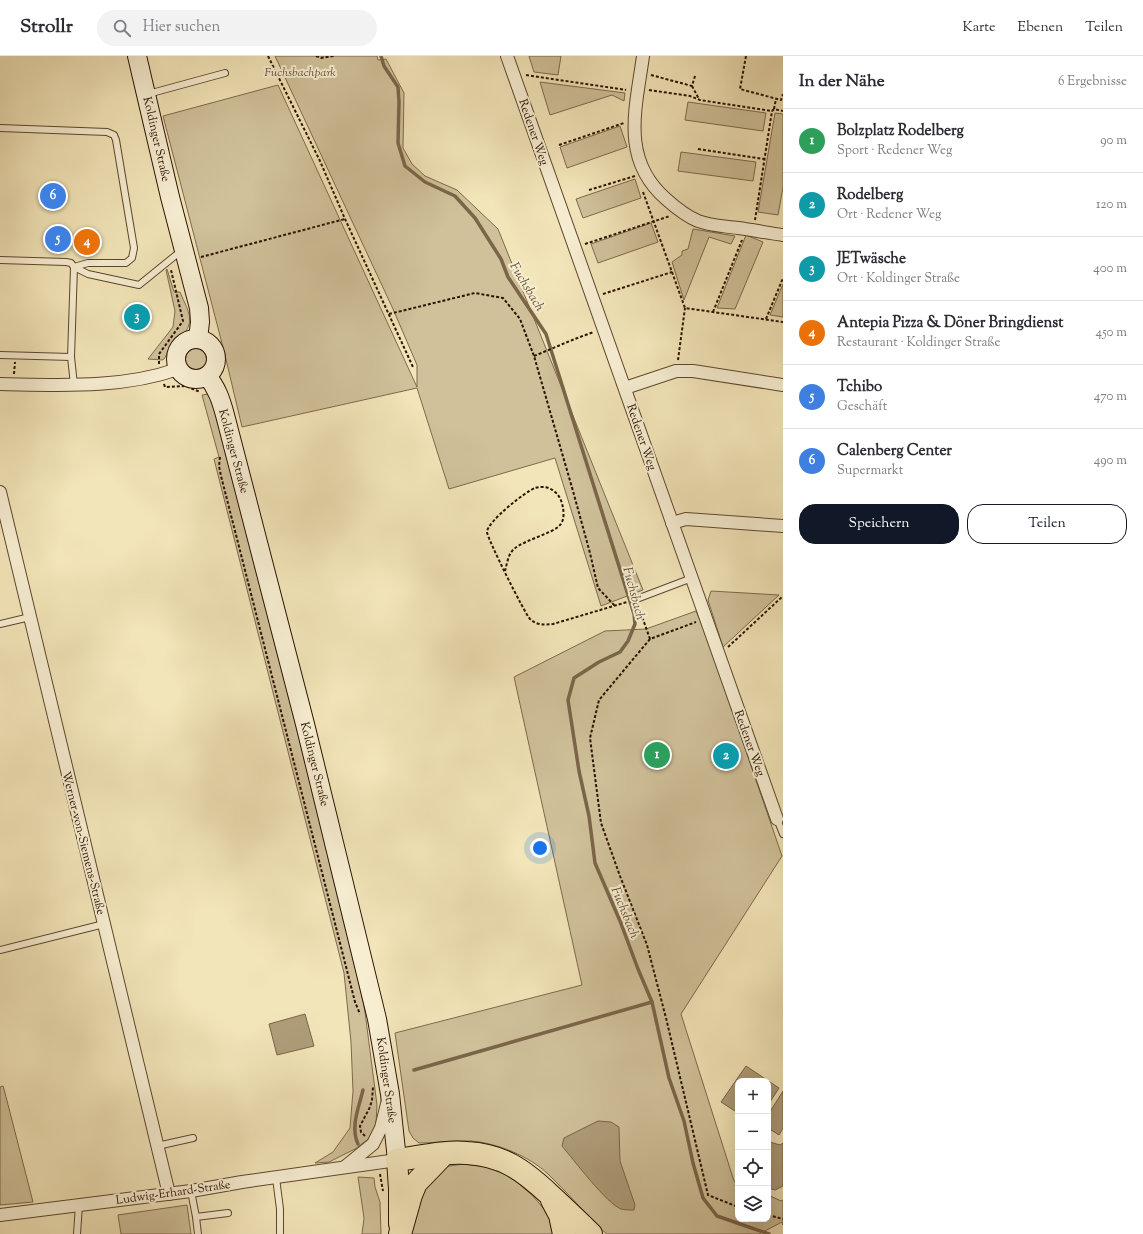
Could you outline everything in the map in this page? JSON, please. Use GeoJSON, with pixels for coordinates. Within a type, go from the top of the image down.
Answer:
{"type":"FeatureCollection","features":[{"type":"Feature","properties":{"kind":"highway"},"geometry":{"type":"LineString","coordinates":[[397,1160],[455,1152],[478,1154],[503,1160],[528,1174],[591,1234]]}},
{"type":"Feature","properties":{"kind":"highway"},"geometry":{"type":"LineString","coordinates":[[400,1234],[410,1195],[416,1183],[444,1154]]}},
{"type":"Feature","properties":{"kind":"highway"},"geometry":{"type":"LineString","coordinates":[[549,1194],[560,1215],[564,1234]]}},
{"type":"Feature","properties":{"kind":"main road"},"geometry":{"type":"LineString","coordinates":[[397,1160],[400,1234]]}},
{"type":"Feature","properties":{"kind":"street","name":"Koldinger Straße"},"geometry":{"type":"LineString","coordinates":[[137,56],[170,197],[190,253],[199,308],[200,322],[198,340]]}},
{"type":"Feature","properties":{"kind":"street","name":"Redener Weg"},"geometry":{"type":"LineString","coordinates":[[507,56],[574,247],[594,298],[777,819]]}},
{"type":"Feature","properties":{"kind":"street"},"geometry":{"type":"LineString","coordinates":[[644,56],[634,122],[635,147],[646,176],[659,193],[675,208],[698,221],[711,225],[783,235]]}},
{"type":"Feature","properties":{"kind":"street"},"geometry":{"type":"LineString","coordinates":[[0,384],[74,385],[136,380],[170,372],[183,375],[191,379],[199,379],[207,376],[214,367],[215,355],[209,344],[198,340],[185,342],[179,348],[170,372]]}},
{"type":"Feature","properties":{"kind":"street"},"geometry":{"type":"LineString","coordinates":[[625,388],[676,371],[693,371],[783,384]]}},
{"type":"Feature","properties":{"kind":"street","name":"Koldinger Straße"},"geometry":{"type":"LineString","coordinates":[[207,376],[214,384],[225,415],[305,724],[377,1019],[390,1094],[397,1160]]}},
{"type":"Feature","properties":{"kind":"street","name":"Werner-von-Siemens-Straße"},"geometry":{"type":"LineString","coordinates":[[0,492],[169,1194]]}},
{"type":"Feature","properties":{"kind":"street"},"geometry":{"type":"LineString","coordinates":[[672,523],[686,519],[783,526]]}},
{"type":"Feature","properties":{"kind":"street"},"geometry":{"type":"LineString","coordinates":[[346,1167],[373,1144],[381,1128],[390,1094]]}},
{"type":"Feature","properties":{"kind":"street","name":"Ludwig-Erhard-Straße"},"geometry":{"type":"LineString","coordinates":[[0,1215],[191,1191],[397,1160]]}},
{"type":"Feature","properties":{"kind":"lane"},"geometry":{"type":"LineString","coordinates":[[147,94],[225,73]]}},
{"type":"Feature","properties":{"kind":"lane"},"geometry":{"type":"LineString","coordinates":[[0,128],[107,132],[114,134],[134,248],[132,258],[126,263],[88,263],[74,267]]}},
{"type":"Feature","properties":{"kind":"lane"},"geometry":{"type":"LineString","coordinates":[[0,260],[66,262],[71,263],[74,267],[88,274],[140,285],[169,262],[190,253]]}},
{"type":"Feature","properties":{"kind":"lane"},"geometry":{"type":"LineString","coordinates":[[74,267],[71,357],[74,385]]}},
{"type":"Feature","properties":{"kind":"lane"},"geometry":{"type":"LineString","coordinates":[[0,355],[71,357]]}},
{"type":"Feature","properties":{"kind":"lane"},"geometry":{"type":"LineString","coordinates":[[635,600],[692,578]]}},
{"type":"Feature","properties":{"kind":"lane"},"geometry":{"type":"LineString","coordinates":[[0,624],[30,617]]}},
{"type":"Feature","properties":{"kind":"lane"},"geometry":{"type":"LineString","coordinates":[[777,819],[783,834]]}},
{"type":"Feature","properties":{"kind":"lane"},"geometry":{"type":"LineString","coordinates":[[0,950],[104,924]]}},
{"type":"Feature","properties":{"kind":"lane"},"geometry":{"type":"LineString","coordinates":[[157,1146],[193,1138]]}},
{"type":"Feature","properties":{"kind":"lane"},"geometry":{"type":"LineString","coordinates":[[276,1178],[280,1209],[280,1234]]}},
{"type":"Feature","properties":{"kind":"lane"},"geometry":{"type":"LineString","coordinates":[[191,1191],[198,1234]]}},
{"type":"Feature","properties":{"kind":"lane"},"geometry":{"type":"LineString","coordinates":[[76,1234],[79,1205]]}},
{"type":"Feature","properties":{"kind":"lane"},"geometry":{"type":"LineString","coordinates":[[196,1217],[228,1213]]}},
{"type":"Feature","properties":{"kind":"path"},"geometry":{"type":"LineString","coordinates":[[268,56],[320,161],[413,367]]}},
{"type":"Feature","properties":{"kind":"path"},"geometry":{"type":"LineString","coordinates":[[316,56],[321,58],[334,56]]}},
{"type":"Feature","properties":{"kind":"path"},"geometry":{"type":"LineString","coordinates":[[746,56],[740,89],[781,100],[783,94]]}},
{"type":"Feature","properties":{"kind":"path"},"geometry":{"type":"LineString","coordinates":[[513,73],[690,96],[700,100],[783,111]]}},
{"type":"Feature","properties":{"kind":"path"},"geometry":{"type":"LineString","coordinates":[[641,73],[692,86],[700,100]]}},
{"type":"Feature","properties":{"kind":"path"},"geometry":{"type":"LineString","coordinates":[[692,86],[695,76]]}},
{"type":"Feature","properties":{"kind":"path"},"geometry":{"type":"LineString","coordinates":[[713,312],[746,229],[754,221],[776,99]]}},
{"type":"Feature","properties":{"kind":"path"},"geometry":{"type":"LineString","coordinates":[[559,145],[624,122],[634,122]]}},
{"type":"Feature","properties":{"kind":"path"},"geometry":{"type":"LineString","coordinates":[[698,149],[764,159]]}},
{"type":"Feature","properties":{"kind":"path"},"geometry":{"type":"LineString","coordinates":[[589,190],[646,176]]}},
{"type":"Feature","properties":{"kind":"path"},"geometry":{"type":"LineString","coordinates":[[646,176],[642,189],[685,308],[676,371]]}},
{"type":"Feature","properties":{"kind":"path"},"geometry":{"type":"LineString","coordinates":[[574,247],[670,217],[675,208]]}},
{"type":"Feature","properties":{"kind":"path"},"geometry":{"type":"LineString","coordinates":[[190,253],[345,218]]}},
{"type":"Feature","properties":{"kind":"path"},"geometry":{"type":"LineString","coordinates":[[169,262],[183,321],[159,354],[159,362],[170,372],[165,387],[186,386],[206,394]]}},
{"type":"Feature","properties":{"kind":"path"},"geometry":{"type":"LineString","coordinates":[[594,298],[672,272]]}},
{"type":"Feature","properties":{"kind":"path"},"geometry":{"type":"LineString","coordinates":[[766,319],[783,278]]}},
{"type":"Feature","properties":{"kind":"path"},"geometry":{"type":"LineString","coordinates":[[389,314],[475,293],[503,298],[520,319],[534,356],[573,491],[598,588],[614,606]]}},
{"type":"Feature","properties":{"kind":"path"},"geometry":{"type":"LineString","coordinates":[[685,308],[783,322]]}},
{"type":"Feature","properties":{"kind":"path"},"geometry":{"type":"LineString","coordinates":[[534,356],[558,347],[570,340],[604,328]]}},
{"type":"Feature","properties":{"kind":"path"},"geometry":{"type":"LineString","coordinates":[[14,384],[15,355]]}},
{"type":"Feature","properties":{"kind":"path"},"geometry":{"type":"LineString","coordinates":[[220,454],[219,466],[221,476],[355,1002],[362,1019]]}},
{"type":"Feature","properties":{"kind":"path"},"geometry":{"type":"LineString","coordinates":[[505,571],[508,559],[513,550],[523,543],[560,525],[564,510],[560,498],[556,492],[548,488],[541,487],[533,489],[498,515],[489,525],[487,532],[505,571],[524,611],[529,619],[544,625],[552,624],[626,602]]}},
{"type":"Feature","properties":{"kind":"path"},"geometry":{"type":"LineString","coordinates":[[719,655],[783,596]]}},
{"type":"Feature","properties":{"kind":"path"},"geometry":{"type":"LineString","coordinates":[[635,600],[650,639]]}},
{"type":"Feature","properties":{"kind":"path"},"geometry":{"type":"LineString","coordinates":[[706,618],[650,639],[599,700],[590,738],[601,823],[647,945],[708,1195],[735,1206]]}},
{"type":"Feature","properties":{"kind":"path"},"geometry":{"type":"LineString","coordinates":[[360,1126],[372,1100],[373,1085]]}},
{"type":"Feature","properties":{"kind":"path"},"geometry":{"type":"LineString","coordinates":[[771,1216],[783,1219]]}},
{"type":"Feature","properties":{"kind":"green space","name":"Fuchsbachpark"},"geometry":{"type":"Polygon","coordinates":[[[275,56],[377,56],[378,60],[386,59],[404,93],[403,148],[412,164],[425,176],[457,190],[498,229],[643,590],[601,606],[555,458],[449,489],[417,388],[242,427],[224,351],[163,116],[278,85],[417,387],[417,365],[393,309],[275,56]]]}},
{"type":"Feature","properties":{"kind":"green space"},"geometry":{"type":"Polygon","coordinates":[[[529,56],[561,56],[558,75],[534,72],[529,56]]]}},
{"type":"Feature","properties":{"kind":"green space"},"geometry":{"type":"Polygon","coordinates":[[[540,82],[625,93],[624,101],[612,95],[550,115],[540,82]]]}},
{"type":"Feature","properties":{"kind":"green space"},"geometry":{"type":"Polygon","coordinates":[[[688,102],[766,113],[763,131],[685,120],[688,102]]]}},
{"type":"Feature","properties":{"kind":"green space"},"geometry":{"type":"Polygon","coordinates":[[[775,113],[783,114],[783,187],[778,215],[758,212],[775,113]]]}},
{"type":"Feature","properties":{"kind":"green space"},"geometry":{"type":"Polygon","coordinates":[[[620,126],[627,147],[567,168],[560,147],[620,126]]]}},
{"type":"Feature","properties":{"kind":"green space"},"geometry":{"type":"Polygon","coordinates":[[[681,152],[756,162],[753,181],[678,171],[681,152]]]}},
{"type":"Feature","properties":{"kind":"green space"},"geometry":{"type":"Polygon","coordinates":[[[635,179],[641,198],[583,218],[576,199],[635,179]]]}},
{"type":"Feature","properties":{"kind":"green space"},"geometry":{"type":"Polygon","coordinates":[[[651,223],[658,242],[598,263],[591,244],[651,223]]]}},
{"type":"Feature","properties":{"kind":"green space"},"geometry":{"type":"Polygon","coordinates":[[[693,229],[735,236],[731,244],[709,237],[684,300],[672,262],[682,255],[682,251],[688,249],[693,229]]]}},
{"type":"Feature","properties":{"kind":"green space"},"geometry":{"type":"Polygon","coordinates":[[[746,235],[763,242],[735,309],[717,308],[746,235]]]}},
{"type":"Feature","properties":{"kind":"green space"},"geometry":{"type":"Polygon","coordinates":[[[167,269],[174,292],[180,292],[188,312],[190,321],[189,326],[186,331],[174,342],[164,359],[148,359],[173,327],[175,311],[167,269]]]}},
{"type":"Feature","properties":{"kind":"green space"},"geometry":{"type":"Polygon","coordinates":[[[783,284],[783,317],[770,315],[783,284]]]}},
{"type":"Feature","properties":{"kind":"green space"},"geometry":{"type":"Polygon","coordinates":[[[196,347],[205,350],[208,359],[205,368],[196,371],[187,368],[184,359],[187,350],[196,347]]]}},
{"type":"Feature","properties":{"kind":"green space"},"geometry":{"type":"Polygon","coordinates":[[[208,394],[213,404],[289,697],[356,965],[365,1012],[377,1105],[376,1124],[371,1137],[355,1149],[329,1162],[315,1163],[333,1152],[350,1128],[353,1091],[351,1042],[344,973],[214,459],[219,457],[202,395],[208,394]]]}},
{"type":"Feature","properties":{"kind":"green space"},"geometry":{"type":"Polygon","coordinates":[[[711,591],[779,595],[723,647],[708,600],[711,591]]]}},
{"type":"Feature","properties":{"kind":"green space"},"geometry":{"type":"Polygon","coordinates":[[[696,611],[716,657],[725,690],[782,856],[681,1014],[735,1182],[735,1222],[771,1222],[771,1196],[781,1201],[783,1200],[783,1225],[782,1222],[759,1234],[607,1234],[548,1174],[540,1167],[522,1156],[491,1144],[481,1142],[465,1141],[419,1143],[413,1138],[409,1131],[395,1033],[582,985],[514,677],[605,631],[646,629],[696,611]]]}},
{"type":"Feature","properties":{"kind":"green space"},"geometry":{"type":"Polygon","coordinates":[[[3,1086],[33,1202],[0,1205],[0,1087],[3,1086]]]}},
{"type":"Feature","properties":{"kind":"green space"},"geometry":{"type":"Polygon","coordinates":[[[463,1164],[487,1167],[511,1177],[533,1196],[549,1215],[555,1234],[411,1234],[416,1198],[443,1167],[463,1164]]]}},
{"type":"Feature","properties":{"kind":"green space"},"geometry":{"type":"Polygon","coordinates":[[[358,1177],[374,1178],[375,1187],[380,1202],[381,1234],[362,1234],[364,1218],[358,1177]]]}},
{"type":"Feature","properties":{"kind":"green space"},"geometry":{"type":"Polygon","coordinates":[[[187,1205],[191,1234],[121,1234],[118,1215],[187,1205]]]}},
{"type":"Feature","properties":{"kind":"shaded area"},"geometry":{"type":"Polygon","coordinates":[[[305,1014],[314,1046],[277,1055],[269,1024],[305,1014]]]}},
{"type":"Feature","properties":{"kind":"shaded area"},"geometry":{"type":"Polygon","coordinates":[[[746,1066],[764,1078],[738,1078],[746,1066]]]}},
{"type":"Feature","properties":{"kind":"shaded area"},"geometry":{"type":"Polygon","coordinates":[[[735,1082],[735,1111],[721,1102],[735,1082]]]}},
{"type":"Feature","properties":{"kind":"shaded area"},"geometry":{"type":"Polygon","coordinates":[[[771,1083],[779,1088],[771,1100],[771,1083]]]}},
{"type":"Feature","properties":{"kind":"shaded area"},"geometry":{"type":"Polygon","coordinates":[[[783,1091],[783,1128],[779,1135],[771,1130],[771,1110],[783,1091]]]}},
{"type":"Feature","properties":{"kind":"shaded area"},"geometry":{"type":"Polygon","coordinates":[[[598,1121],[611,1122],[619,1127],[620,1161],[635,1205],[634,1210],[621,1209],[607,1199],[562,1146],[564,1138],[598,1121]]]}},
{"type":"Feature","properties":{"kind":"shaded area"},"geometry":{"type":"Polygon","coordinates":[[[771,1142],[780,1145],[783,1143],[783,1186],[775,1190],[771,1189],[771,1142]]]}},
{"type":"Feature","properties":{"kind":"waterway","name":"Fuchsbach"},"geometry":{"type":"LineString","coordinates":[[381,56],[384,66],[398,87],[398,143],[405,166],[425,182],[455,196],[475,218],[501,259],[508,277],[546,334],[634,614],[635,624],[628,641],[620,652],[599,662],[574,678],[568,700],[579,771],[589,816],[595,863],[652,1002],[669,1078],[684,1121],[693,1163],[703,1198],[717,1216],[769,1234]]}},
{"type":"Feature","properties":{"kind":"waterway"},"geometry":{"type":"LineString","coordinates":[[414,1070],[652,1002]]}},
{"type":"Feature","properties":{"kind":"waterway"},"geometry":{"type":"LineString","coordinates":[[358,1144],[355,1124],[363,1090]]}},
{"type":"Feature","properties":{"kind":"place","name":"Calenberg Center"},"geometry":{"type":"Point","coordinates":[53,196]}},
{"type":"Feature","properties":{"kind":"place","name":"Tchibo"},"geometry":{"type":"Point","coordinates":[58,239]}},
{"type":"Feature","properties":{"kind":"place","name":"Antepia Pizza & Döner Bringdienst"},"geometry":{"type":"Point","coordinates":[87,242]}},
{"type":"Feature","properties":{"kind":"place","name":"JETwäsche"},"geometry":{"type":"Point","coordinates":[137,317]}},
{"type":"Feature","properties":{"kind":"place","name":"Bolzplatz Rodelberg"},"geometry":{"type":"Point","coordinates":[657,755]}},
{"type":"Feature","properties":{"kind":"place","name":"Rodelberg"},"geometry":{"type":"Point","coordinates":[726,756]}}]}
